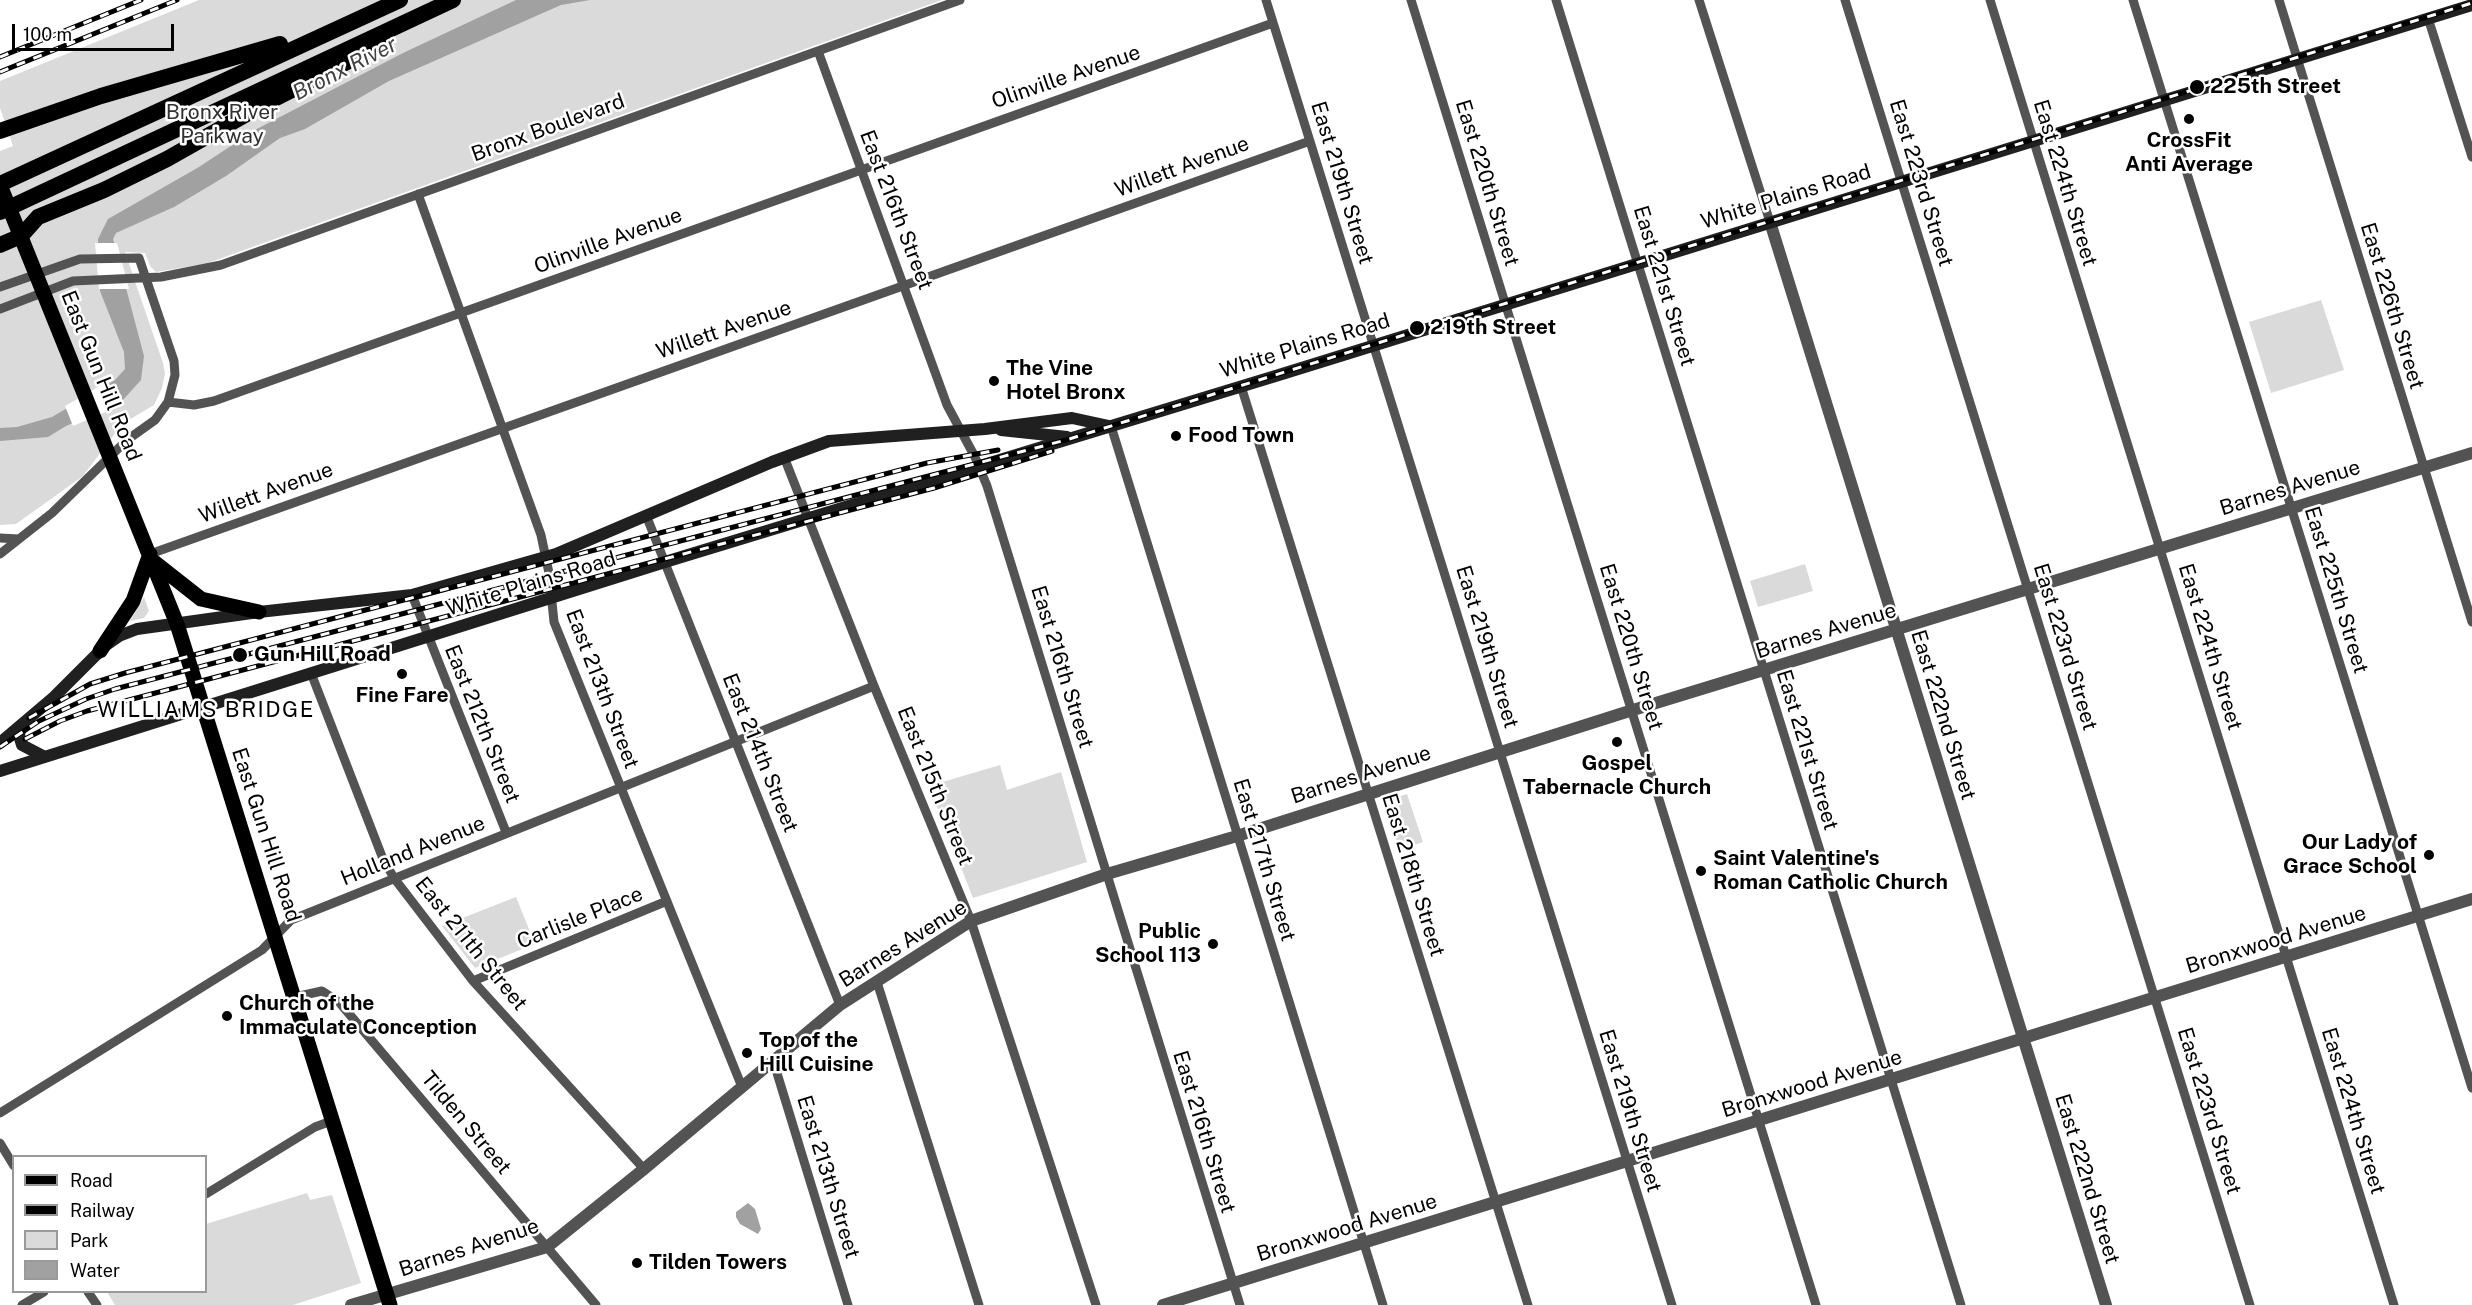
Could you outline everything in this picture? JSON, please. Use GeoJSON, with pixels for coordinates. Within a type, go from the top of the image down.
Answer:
{"type":"FeatureCollection","features":[{"type":"Feature","properties":{"kind":"highway"},"geometry":{"type":"LineString","coordinates":[[0,184],[400,0]]}},
{"type":"Feature","properties":{"kind":"highway"},"geometry":{"type":"LineString","coordinates":[[0,212],[453,0]]}},
{"type":"Feature","properties":{"kind":"highway"},"geometry":{"type":"LineString","coordinates":[[0,245],[38,217],[104,190],[167,159],[266,103],[378,47],[422,14]]}},
{"type":"Feature","properties":{"kind":"highway"},"geometry":{"type":"LineString","coordinates":[[0,131],[101,96],[261,51],[366,15]]}},
{"type":"Feature","properties":{"kind":"main road","name":"White Plains Road"},"geometry":{"type":"LineString","coordinates":[[0,771],[665,562],[1074,438],[2472,4]]}},
{"type":"Feature","properties":{"kind":"main road","name":"East Gun Hill Road"},"geometry":{"type":"LineString","coordinates":[[0,184],[177,624],[389,1300]]}},
{"type":"Feature","properties":{"kind":"main road","name":"White Plains Road"},"geometry":{"type":"LineString","coordinates":[[0,743],[100,651],[119,636],[130,631],[259,612],[412,595],[547,556],[784,457],[829,441],[985,429],[1072,418],[1111,426]]}},
{"type":"Feature","properties":{"kind":"main road","name":"White Plains Road"},"geometry":{"type":"LineString","coordinates":[[985,429],[1074,438]]}},
{"type":"Feature","properties":{"kind":"main road"},"geometry":{"type":"LineString","coordinates":[[100,651],[133,602],[151,557],[201,599],[259,612]]}},
{"type":"Feature","properties":{"kind":"main road"},"geometry":{"type":"LineString","coordinates":[[21,726],[18,735],[22,745],[43,756]]}},
{"type":"Feature","properties":{"kind":"street","name":"Bronx Boulevard"},"geometry":{"type":"LineString","coordinates":[[0,309],[68,282],[182,274],[221,265],[960,0]]}},
{"type":"Feature","properties":{"kind":"street","name":"East 219th Street"},"geometry":{"type":"LineString","coordinates":[[1266,0],[1672,1305]]}},
{"type":"Feature","properties":{"kind":"street","name":"East 220th Street"},"geometry":{"type":"LineString","coordinates":[[1411,0],[1816,1305]]}},
{"type":"Feature","properties":{"kind":"street","name":"East 221st Street"},"geometry":{"type":"LineString","coordinates":[[1556,0],[1961,1305]]}},
{"type":"Feature","properties":{"kind":"street","name":"East 222nd Street"},"geometry":{"type":"LineString","coordinates":[[1699,0],[2106,1305]]}},
{"type":"Feature","properties":{"kind":"street","name":"East 223rd Street"},"geometry":{"type":"LineString","coordinates":[[1845,0],[2250,1305]]}},
{"type":"Feature","properties":{"kind":"street","name":"East 224th Street"},"geometry":{"type":"LineString","coordinates":[[1990,0],[2394,1305]]}},
{"type":"Feature","properties":{"kind":"street","name":"East 225th Street"},"geometry":{"type":"LineString","coordinates":[[2133,0],[2472,1089]]}},
{"type":"Feature","properties":{"kind":"street","name":"East 226th Street"},"geometry":{"type":"LineString","coordinates":[[2279,0],[2472,622]]}},
{"type":"Feature","properties":{"kind":"street"},"geometry":{"type":"LineString","coordinates":[[2428,18],[2472,157]]}},
{"type":"Feature","properties":{"kind":"street","name":"Olinville Avenue"},"geometry":{"type":"LineString","coordinates":[[168,402],[187,405],[206,404],[1274,23]]}},
{"type":"Feature","properties":{"kind":"street","name":"East 216th Street"},"geometry":{"type":"LineString","coordinates":[[818,51],[947,405],[980,467],[1240,1305]]}},
{"type":"Feature","properties":{"kind":"street","name":"Willett Avenue"},"geometry":{"type":"LineString","coordinates":[[151,557],[502,427],[1310,141]]}},
{"type":"Feature","properties":{"kind":"street","name":"East 213th Street"},"geometry":{"type":"LineString","coordinates":[[418,194],[547,556],[554,622],[742,1087]]}},
{"type":"Feature","properties":{"kind":"street"},"geometry":{"type":"LineString","coordinates":[[0,287],[61,264],[89,258],[139,258],[175,366],[175,381],[168,402],[155,420],[128,440],[52,513],[0,554]]}},
{"type":"Feature","properties":{"kind":"street","name":"East 218th Street"},"geometry":{"type":"LineString","coordinates":[[1241,386],[1528,1305]]}},
{"type":"Feature","properties":{"kind":"street","name":"East 217th Street"},"geometry":{"type":"LineString","coordinates":[[1111,426],[1383,1305]]}},
{"type":"Feature","properties":{"kind":"street","name":"Barnes Avenue"},"geometry":{"type":"LineString","coordinates":[[351,1305],[389,1300],[547,1247],[840,1005],[971,921],[1107,874],[1238,836],[1632,710],[2472,453]]}},
{"type":"Feature","properties":{"kind":"street","name":"East 215th Street"},"geometry":{"type":"LineString","coordinates":[[784,457],[874,686],[971,921],[1096,1305]]}},
{"type":"Feature","properties":{"kind":"street","name":"East 214th Street"},"geometry":{"type":"LineString","coordinates":[[646,514],[840,1005]]}},
{"type":"Feature","properties":{"kind":"street"},"geometry":{"type":"LineString","coordinates":[[0,538],[19,539]]}},
{"type":"Feature","properties":{"kind":"street","name":"East 212th Street"},"geometry":{"type":"LineString","coordinates":[[412,595],[506,832]]}},
{"type":"Feature","properties":{"kind":"street","name":"East 211th Street"},"geometry":{"type":"LineString","coordinates":[[311,674],[383,859],[394,878],[473,981],[644,1169]]}},
{"type":"Feature","properties":{"kind":"street","name":"Holland Avenue"},"geometry":{"type":"LineString","coordinates":[[0,1113],[262,950],[291,920],[874,686]]}},
{"type":"Feature","properties":{"kind":"street","name":"Bronxwood Avenue"},"geometry":{"type":"LineString","coordinates":[[1162,1305],[2472,899]]}},
{"type":"Feature","properties":{"kind":"street","name":"Carlisle Place"},"geometry":{"type":"LineString","coordinates":[[473,981],[667,901]]}},
{"type":"Feature","properties":{"kind":"street"},"geometry":{"type":"LineString","coordinates":[[877,982],[979,1305]]}},
{"type":"Feature","properties":{"kind":"street","name":"Tilden Street"},"geometry":{"type":"LineString","coordinates":[[295,997],[322,991],[339,1002],[596,1305]]}},
{"type":"Feature","properties":{"kind":"street","name":"East 213th Street"},"geometry":{"type":"LineString","coordinates":[[773,1060],[848,1305]]}},
{"type":"Feature","properties":{"kind":"street"},"geometry":{"type":"LineString","coordinates":[[207,1193],[315,1127],[334,1120]]}},
{"type":"Feature","properties":{"kind":"street"},"geometry":{"type":"LineString","coordinates":[[0,1143],[12,1163]]}},
{"type":"Feature","properties":{"kind":"street"},"geometry":{"type":"LineString","coordinates":[[22,1305],[42,1293]]}},
{"type":"Feature","properties":{"kind":"green space","name":"Bronx River Parkway"},"geometry":{"type":"Polygon","coordinates":[[[199,0],[942,0],[205,264],[156,272],[150,266],[145,253],[125,252],[163,363],[165,374],[162,388],[154,405],[122,424],[83,476],[16,524],[0,525],[0,151],[13,146],[0,108],[0,81],[199,0]]]}},
{"type":"Feature","properties":{"kind":"green space"},"geometry":{"type":"Polygon","coordinates":[[[2321,300],[2344,370],[2271,393],[2249,322],[2321,300]]]}},
{"type":"Feature","properties":{"kind":"green space"},"geometry":{"type":"Polygon","coordinates":[[[1805,564],[1813,591],[1758,607],[1750,581],[1805,564]]]}},
{"type":"Feature","properties":{"kind":"green space"},"geometry":{"type":"Polygon","coordinates":[[[144,597],[149,611],[144,618],[130,621],[144,597]]]}},
{"type":"Feature","properties":{"kind":"green space"},"geometry":{"type":"Polygon","coordinates":[[[1000,765],[1007,790],[1061,772],[1087,862],[973,898],[929,786],[1000,765]]]}},
{"type":"Feature","properties":{"kind":"green space"},"geometry":{"type":"Polygon","coordinates":[[[1407,794],[1423,842],[1400,850],[1384,801],[1407,794]]]}},
{"type":"Feature","properties":{"kind":"green space"},"geometry":{"type":"Polygon","coordinates":[[[516,897],[535,944],[475,968],[442,926],[516,897]]]}},
{"type":"Feature","properties":{"kind":"green space"},"geometry":{"type":"Polygon","coordinates":[[[307,1193],[310,1200],[332,1195],[361,1283],[293,1305],[115,1305],[108,1293],[207,1293],[207,1224],[307,1193]]]}},
{"type":"Feature","properties":{"kind":"water"},"geometry":{"type":"Polygon","coordinates":[[[516,0],[590,0],[561,5],[389,81],[305,129],[280,138],[226,176],[174,207],[116,233],[113,239],[144,356],[141,380],[122,401],[66,426],[48,437],[0,441],[0,428],[17,427],[52,417],[115,380],[125,369],[124,352],[100,291],[98,239],[108,219],[199,167],[255,130],[403,53],[516,0]]]}},
{"type":"Feature","properties":{"kind":"water"},"geometry":{"type":"Polygon","coordinates":[[[748,1203],[755,1209],[761,1229],[758,1234],[740,1224],[736,1217],[736,1212],[748,1203]]]}},
{"type":"Feature","properties":{"kind":"pier"},"geometry":{"type":"Polygon","coordinates":[[[95,243],[117,243],[129,289],[99,289],[95,243]]]}},
{"type":"Feature","properties":{"kind":"pier"},"geometry":{"type":"Polygon","coordinates":[[[105,383],[115,408],[73,426],[65,406],[105,383]]]}},
{"type":"Feature","properties":{"kind":"railway"},"geometry":{"type":"LineString","coordinates":[[0,57],[141,0]]}},
{"type":"Feature","properties":{"kind":"railway"},"geometry":{"type":"LineString","coordinates":[[0,72],[177,0]]}},
{"type":"Feature","properties":{"kind":"railway"},"geometry":{"type":"LineString","coordinates":[[0,747],[39,721],[86,699],[115,689],[1066,440],[2472,3]]}},
{"type":"Feature","properties":{"kind":"railway"},"geometry":{"type":"LineString","coordinates":[[29,718],[90,684],[125,673],[927,463],[998,450]]}},
{"type":"Feature","properties":{"kind":"railway"},"geometry":{"type":"LineString","coordinates":[[25,739],[60,721],[87,711],[934,488],[1052,451]]}},
{"type":"Feature","properties":{"kind":"place","name":"225th Street"},"geometry":{"type":"Point","coordinates":[2197,87]}},
{"type":"Feature","properties":{"kind":"place","name":"CrossFit Anti Average"},"geometry":{"type":"Point","coordinates":[2189,119]}},
{"type":"Feature","properties":{"kind":"place","name":"219th Street"},"geometry":{"type":"Point","coordinates":[1417,328]}},
{"type":"Feature","properties":{"kind":"place","name":"The Vine Hotel Bronx"},"geometry":{"type":"Point","coordinates":[994,381]}},
{"type":"Feature","properties":{"kind":"place","name":"Food Town"},"geometry":{"type":"Point","coordinates":[1176,436]}},
{"type":"Feature","properties":{"kind":"place","name":"Gun Hill Road"},"geometry":{"type":"Point","coordinates":[240,655]}},
{"type":"Feature","properties":{"kind":"place","name":"Fine Fare"},"geometry":{"type":"Point","coordinates":[402,674]}},
{"type":"Feature","properties":{"kind":"place","name":"Gospel Tabernacle Church"},"geometry":{"type":"Point","coordinates":[1617,742]}},
{"type":"Feature","properties":{"kind":"place","name":"Our Lady of Grace School"},"geometry":{"type":"Point","coordinates":[2429,855]}},
{"type":"Feature","properties":{"kind":"place","name":"Saint Valentine's Roman Catholic Church"},"geometry":{"type":"Point","coordinates":[1701,871]}},
{"type":"Feature","properties":{"kind":"place","name":"Public School 113"},"geometry":{"type":"Point","coordinates":[1213,944]}},
{"type":"Feature","properties":{"kind":"place","name":"Church of the Immaculate Conception"},"geometry":{"type":"Point","coordinates":[227,1016]}},
{"type":"Feature","properties":{"kind":"place","name":"Top of the Hill Cuisine"},"geometry":{"type":"Point","coordinates":[747,1053]}},
{"type":"Feature","properties":{"kind":"place","name":"Tilden Towers"},"geometry":{"type":"Point","coordinates":[637,1263]}},
{"type":"Feature","properties":{"kind":"district","name":"WILLIAMS BRIDGE"},"geometry":{"type":"Point","coordinates":[206,710]}},
{"type":"Feature","properties":{"kind":"water label","name":"Bronx River"},"geometry":{"type":"Point","coordinates":[345,69]}}]}
